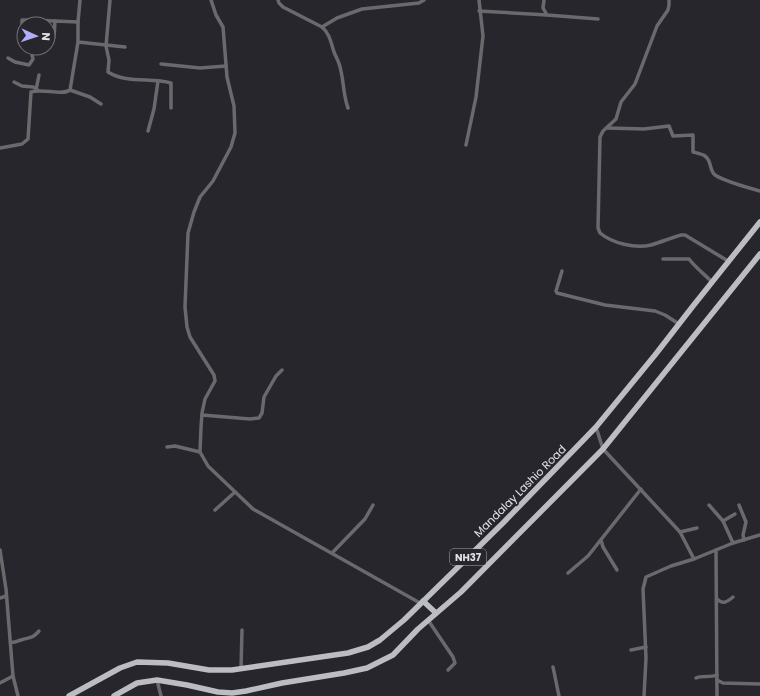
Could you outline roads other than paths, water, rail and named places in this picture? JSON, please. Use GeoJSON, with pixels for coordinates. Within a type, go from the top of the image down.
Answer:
{"type":"FeatureCollection","features":[{"type":"Feature","properties":{"kind":"highway","name":"Mandalay Lashio Road"},"geometry":{"type":"LineString","coordinates":[[69,696],[120,668],[137,662],[166,663],[220,671],[358,651],[368,647],[392,630],[422,602],[509,518],[596,427],[760,222]]}},
{"type":"Feature","properties":{"kind":"highway","name":"NH37"},"geometry":{"type":"LineString","coordinates":[[114,696],[137,683],[157,680],[231,694],[282,683],[367,668],[393,655],[428,620],[461,592],[603,449],[760,254]]}},
{"type":"Feature","properties":{"kind":"highway"},"geometry":{"type":"LineString","coordinates":[[422,602],[436,613]]}},
{"type":"Feature","properties":{"kind":"street"},"geometry":{"type":"LineString","coordinates":[[70,90],[78,42],[80,0]]}},
{"type":"Feature","properties":{"kind":"street"},"geometry":{"type":"LineString","coordinates":[[110,0],[106,46],[109,60],[108,72],[114,76],[125,78],[171,83],[171,108]]}},
{"type":"Feature","properties":{"kind":"street"},"geometry":{"type":"LineString","coordinates":[[210,0],[223,27],[226,66],[234,106],[234,139],[213,181],[197,202],[188,233],[185,307],[187,327],[190,338],[214,374],[215,381],[205,399],[202,415],[200,452],[208,466],[253,509],[422,602]]}},
{"type":"Feature","properties":{"kind":"street"},"geometry":{"type":"LineString","coordinates":[[278,0],[279,4],[283,7],[322,27],[326,31],[331,39],[334,53],[339,63],[348,108]]}},
{"type":"Feature","properties":{"kind":"street"},"geometry":{"type":"LineString","coordinates":[[322,27],[337,18],[362,9],[419,2],[424,0]]}},
{"type":"Feature","properties":{"kind":"street"},"geometry":{"type":"LineString","coordinates":[[466,145],[476,97],[483,36],[479,11],[479,0]]}},
{"type":"Feature","properties":{"kind":"street"},"geometry":{"type":"LineString","coordinates":[[544,0],[543,8],[547,15]]}},
{"type":"Feature","properties":{"kind":"street"},"geometry":{"type":"LineString","coordinates":[[669,0],[668,10],[657,26],[637,79],[620,102],[616,119],[603,131],[600,137],[598,228],[600,233],[613,240],[626,244],[644,246],[685,235],[728,261]]}},
{"type":"Feature","properties":{"kind":"street"},"geometry":{"type":"LineString","coordinates":[[479,11],[598,19]]}},
{"type":"Feature","properties":{"kind":"street"},"geometry":{"type":"LineString","coordinates":[[56,21],[78,22]]}},
{"type":"Feature","properties":{"kind":"street"},"geometry":{"type":"LineString","coordinates":[[78,42],[125,47]]}},
{"type":"Feature","properties":{"kind":"street"},"geometry":{"type":"LineString","coordinates":[[8,58],[14,62],[29,65],[33,59],[32,56]]}},
{"type":"Feature","properties":{"kind":"street"},"geometry":{"type":"LineString","coordinates":[[160,64],[200,68],[226,66]]}},
{"type":"Feature","properties":{"kind":"street"},"geometry":{"type":"LineString","coordinates":[[37,90],[39,75]]}},
{"type":"Feature","properties":{"kind":"street"},"geometry":{"type":"LineString","coordinates":[[148,131],[154,109],[158,81]]}},
{"type":"Feature","properties":{"kind":"street"},"geometry":{"type":"LineString","coordinates":[[14,82],[22,86],[33,87],[37,90]]}},
{"type":"Feature","properties":{"kind":"street"},"geometry":{"type":"LineString","coordinates":[[0,148],[22,144],[28,139],[31,92],[37,90],[66,92],[70,90],[90,97],[101,104]]}},
{"type":"Feature","properties":{"kind":"street"},"geometry":{"type":"LineString","coordinates":[[607,128],[644,129],[668,126],[673,136],[694,135],[693,152],[705,157],[710,162],[710,169],[715,175],[760,191]]}},
{"type":"Feature","properties":{"kind":"street"},"geometry":{"type":"LineString","coordinates":[[662,258],[689,259],[693,266],[712,282]]}},
{"type":"Feature","properties":{"kind":"street"},"geometry":{"type":"LineString","coordinates":[[562,270],[556,291],[557,294],[605,305],[655,311],[665,315],[679,324]]}},
{"type":"Feature","properties":{"kind":"street"},"geometry":{"type":"LineString","coordinates":[[202,415],[250,419],[259,418],[262,413],[264,397],[276,376],[282,370]]}},
{"type":"Feature","properties":{"kind":"street"},"geometry":{"type":"LineString","coordinates":[[596,427],[603,449],[680,532],[694,559]]}},
{"type":"Feature","properties":{"kind":"street"},"geometry":{"type":"LineString","coordinates":[[167,447],[175,446],[200,452]]}},
{"type":"Feature","properties":{"kind":"street"},"geometry":{"type":"LineString","coordinates":[[568,573],[588,556],[641,490]]}},
{"type":"Feature","properties":{"kind":"street"},"geometry":{"type":"LineString","coordinates":[[215,510],[235,492]]}},
{"type":"Feature","properties":{"kind":"street"},"geometry":{"type":"LineString","coordinates":[[332,553],[365,519],[372,505]]}},
{"type":"Feature","properties":{"kind":"street"},"geometry":{"type":"LineString","coordinates":[[709,505],[723,522],[733,543]]}},
{"type":"Feature","properties":{"kind":"street"},"geometry":{"type":"LineString","coordinates":[[739,505],[746,522],[743,535],[744,540]]}},
{"type":"Feature","properties":{"kind":"street"},"geometry":{"type":"LineString","coordinates":[[723,522],[735,514]]}},
{"type":"Feature","properties":{"kind":"street"},"geometry":{"type":"LineString","coordinates":[[680,532],[697,528]]}},
{"type":"Feature","properties":{"kind":"street"},"geometry":{"type":"LineString","coordinates":[[644,696],[646,647],[643,589],[646,577],[733,543],[760,535]]}},
{"type":"Feature","properties":{"kind":"street"},"geometry":{"type":"LineString","coordinates":[[602,540],[603,546],[617,570]]}},
{"type":"Feature","properties":{"kind":"street"},"geometry":{"type":"LineString","coordinates":[[0,550],[11,642],[13,676],[18,696]]}},
{"type":"Feature","properties":{"kind":"street"},"geometry":{"type":"LineString","coordinates":[[716,550],[717,696]]}},
{"type":"Feature","properties":{"kind":"street"},"geometry":{"type":"LineString","coordinates":[[0,598],[6,596]]}},
{"type":"Feature","properties":{"kind":"street"},"geometry":{"type":"LineString","coordinates":[[717,599],[723,603],[733,598]]}},
{"type":"Feature","properties":{"kind":"street"},"geometry":{"type":"LineString","coordinates":[[428,620],[453,657],[455,663],[448,670]]}},
{"type":"Feature","properties":{"kind":"street"},"geometry":{"type":"LineString","coordinates":[[241,669],[242,630]]}},
{"type":"Feature","properties":{"kind":"street"},"geometry":{"type":"LineString","coordinates":[[11,642],[30,638],[35,636],[39,631]]}},
{"type":"Feature","properties":{"kind":"street"},"geometry":{"type":"LineString","coordinates":[[631,650],[646,647]]}},
{"type":"Feature","properties":{"kind":"street"},"geometry":{"type":"LineString","coordinates":[[553,667],[559,696]]}},
{"type":"Feature","properties":{"kind":"street"},"geometry":{"type":"LineString","coordinates":[[696,678],[717,675]]}},
{"type":"Feature","properties":{"kind":"street"},"geometry":{"type":"LineString","coordinates":[[0,683],[13,676]]}},
{"type":"Feature","properties":{"kind":"street"},"geometry":{"type":"LineString","coordinates":[[157,680],[161,696]]}},
{"type":"Feature","properties":{"kind":"street"},"geometry":{"type":"LineString","coordinates":[[717,680],[723,683],[760,684]]}}]}
